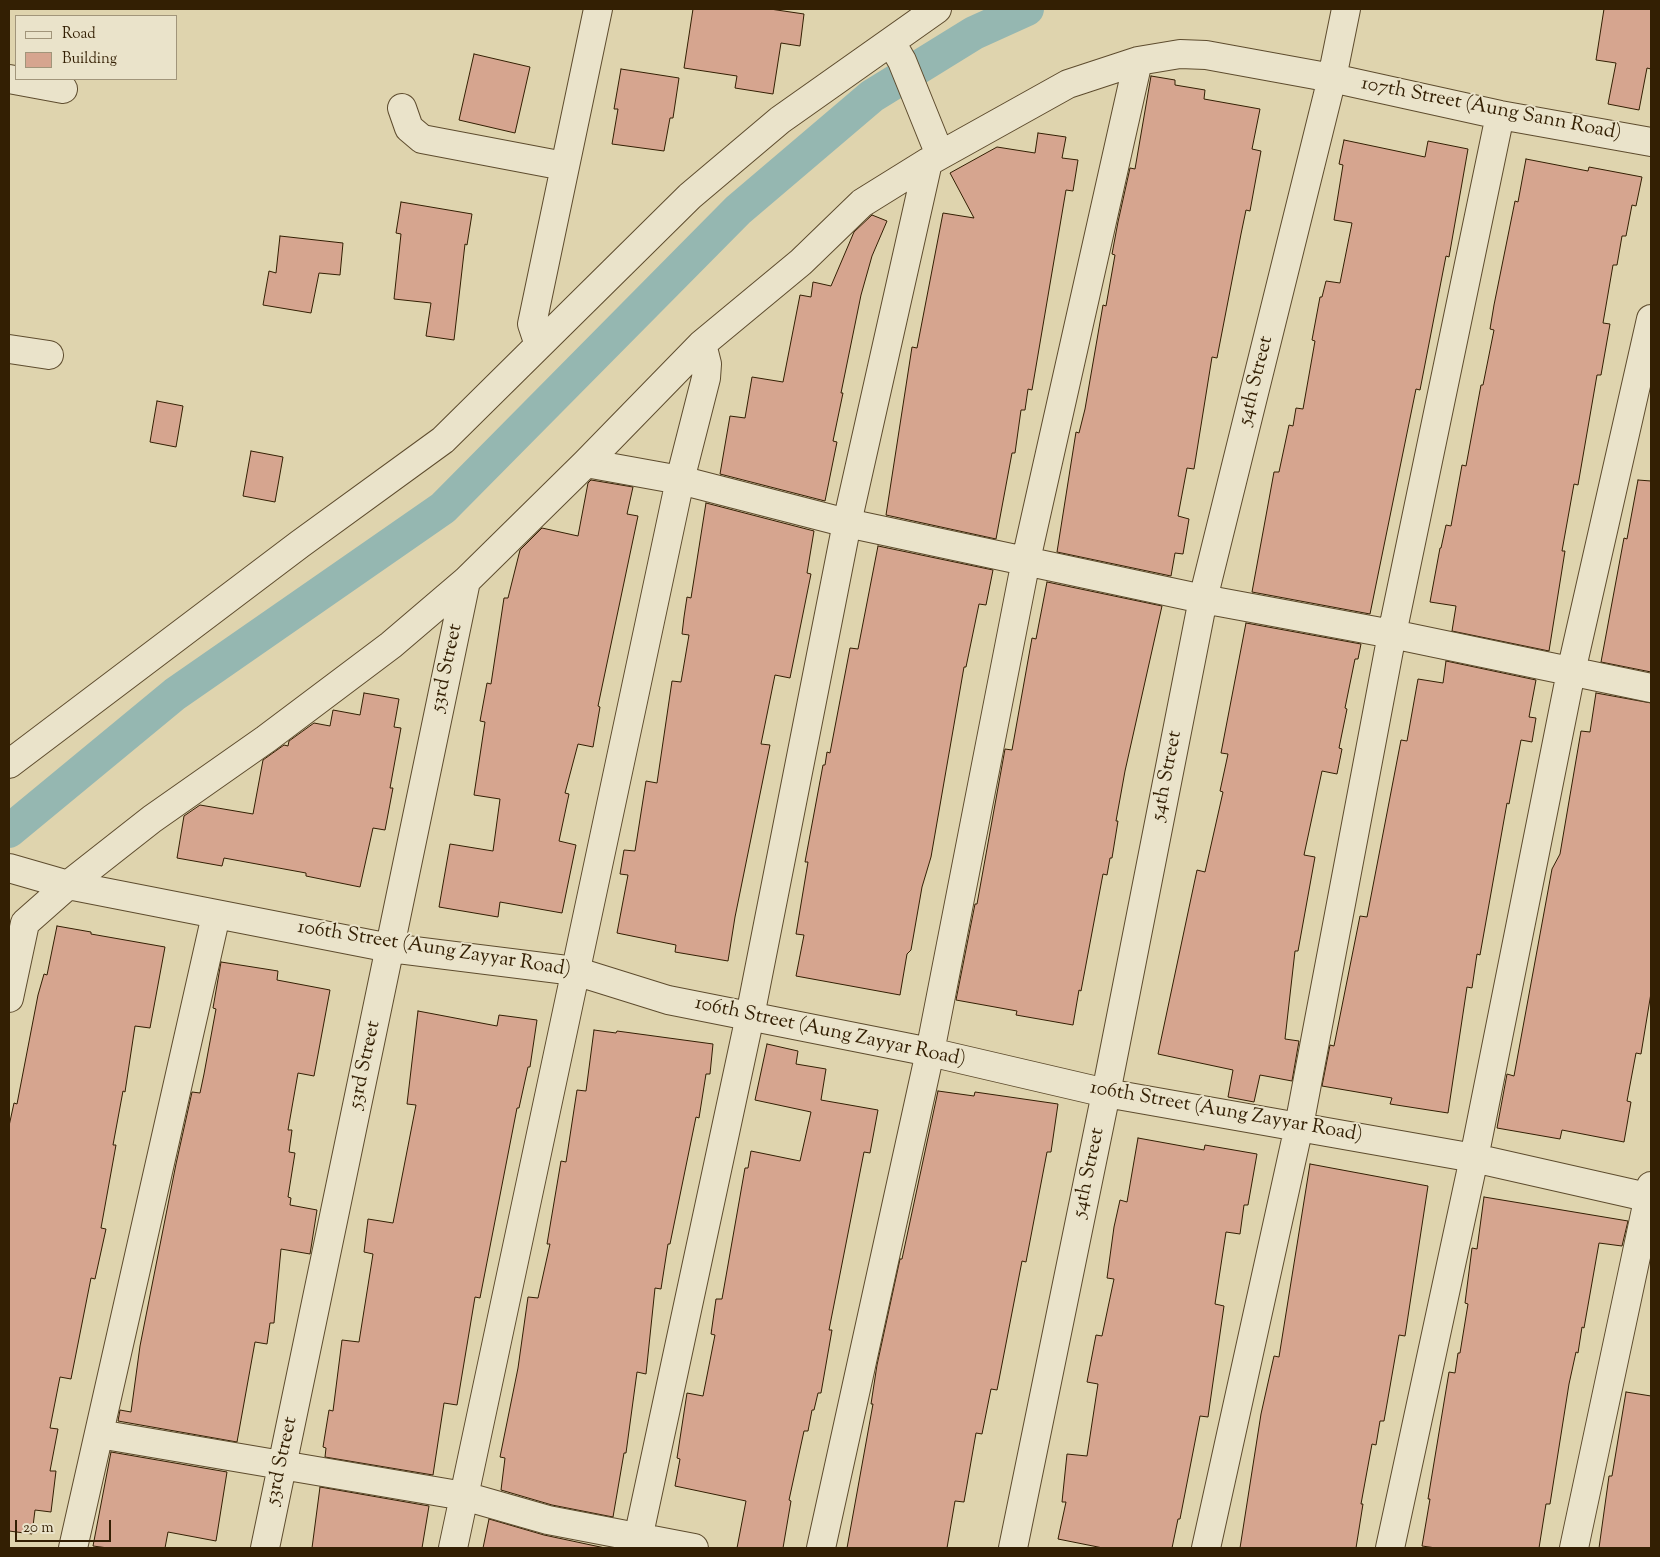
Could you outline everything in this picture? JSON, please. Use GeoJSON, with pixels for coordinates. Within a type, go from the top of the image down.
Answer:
{"type":"FeatureCollection","features":[{"type":"Feature","properties":{"kind":"street"},"geometry":{"type":"LineString","coordinates":[[539,345],[532,324],[598,9]]}},
{"type":"Feature","properties":{"kind":"street"},"geometry":{"type":"LineString","coordinates":[[9,764],[300,544],[443,440],[690,196],[780,120],[896,51],[937,9]]}},
{"type":"Feature","properties":{"kind":"street","name":"54th Street"},"geometry":{"type":"LineString","coordinates":[[1013,1548],[1106,1093],[1203,599],[1332,78],[1346,9]]}},
{"type":"Feature","properties":{"kind":"street"},"geometry":{"type":"LineString","coordinates":[[637,1542],[750,1016],[847,523],[934,158],[929,127],[896,51]]}},
{"type":"Feature","properties":{"kind":"street","name":"107th Street (Aung Sann Road)"},"geometry":{"type":"LineString","coordinates":[[17,930],[68,885],[152,820],[266,739],[391,645],[466,581],[586,463],[702,344],[801,262],[862,203],[934,158],[1068,84],[1138,61],[1180,54],[1206,55],[1332,78],[1500,115],[1651,142]]}},
{"type":"Feature","properties":{"kind":"street"},"geometry":{"type":"LineString","coordinates":[[821,1548],[930,1052],[1026,560],[1138,61]]}},
{"type":"Feature","properties":{"kind":"street"},"geometry":{"type":"LineString","coordinates":[[9,79],[63,89]]}},
{"type":"Feature","properties":{"kind":"street"},"geometry":{"type":"LineString","coordinates":[[402,108],[409,128],[422,139],[564,166]]}},
{"type":"Feature","properties":{"kind":"street"},"geometry":{"type":"LineString","coordinates":[[1206,1548],[1299,1126],[1392,634],[1500,115]]}},
{"type":"Feature","properties":{"kind":"street"},"geometry":{"type":"LineString","coordinates":[[1390,1548],[1474,1158],[1571,672],[1651,319]]}},
{"type":"Feature","properties":{"kind":"street"},"geometry":{"type":"LineString","coordinates":[[453,1548],[680,480],[706,378],[707,364],[702,344]]}},
{"type":"Feature","properties":{"kind":"street"},"geometry":{"type":"LineString","coordinates":[[9,349],[49,355]]}},
{"type":"Feature","properties":{"kind":"street"},"geometry":{"type":"LineString","coordinates":[[586,463],[680,480],[847,523],[1203,599],[1392,634],[1651,688]]}},
{"type":"Feature","properties":{"kind":"street","name":"53rd Street"},"geometry":{"type":"LineString","coordinates":[[265,1548],[466,581]]}},
{"type":"Feature","properties":{"kind":"street","name":"106th Street (Aung Zayyar Road)"},"geometry":{"type":"LineString","coordinates":[[9,868],[68,885],[390,948],[576,971],[668,1000],[930,1052],[1106,1093],[1474,1158],[1651,1194]]}},
{"type":"Feature","properties":{"kind":"street"},"geometry":{"type":"LineString","coordinates":[[73,1548],[216,915]]}},
{"type":"Feature","properties":{"kind":"street"},"geometry":{"type":"LineString","coordinates":[[9,998],[17,930]]}},
{"type":"Feature","properties":{"kind":"street"},"geometry":{"type":"LineString","coordinates":[[1574,1548],[1651,1194]]}},
{"type":"Feature","properties":{"kind":"street"},"geometry":{"type":"LineString","coordinates":[[99,1434],[464,1496],[505,1506],[548,1520],[637,1542],[694,1548]]}},
{"type":"Feature","properties":{"kind":"building"},"geometry":{"type":"Polygon","coordinates":[[[693,9],[770,9],[804,14],[800,46],[781,43],[773,94],[735,88],[737,76],[684,68],[693,9]]]}},
{"type":"Feature","properties":{"kind":"building"},"geometry":{"type":"Polygon","coordinates":[[[1604,9],[1651,9],[1651,69],[1647,68],[1639,110],[1608,104],[1616,63],[1596,60],[1604,9]]]}},
{"type":"Feature","properties":{"kind":"building"},"geometry":{"type":"Polygon","coordinates":[[[474,54],[530,67],[515,133],[459,120],[474,54]]]}},
{"type":"Feature","properties":{"kind":"building"},"geometry":{"type":"Polygon","coordinates":[[[621,69],[679,78],[673,118],[670,118],[664,151],[612,144],[618,109],[614,109],[621,69]]]}},
{"type":"Feature","properties":{"kind":"building"},"geometry":{"type":"Polygon","coordinates":[[[1151,76],[1175,80],[1175,85],[1205,90],[1204,99],[1260,109],[1252,149],[1261,151],[1250,211],[1246,210],[1217,358],[1212,357],[1194,469],[1187,468],[1178,516],[1189,519],[1183,554],[1175,553],[1171,576],[1057,552],[1076,432],[1079,433],[1085,409],[1103,305],[1106,306],[1115,255],[1112,254],[1118,222],[1130,168],[1135,169],[1151,76]]]}},
{"type":"Feature","properties":{"kind":"building"},"geometry":{"type":"Polygon","coordinates":[[[1038,133],[1066,137],[1062,158],[1078,160],[1073,191],[1066,190],[1032,390],[1028,389],[1025,410],[1021,410],[1015,453],[1012,453],[996,539],[886,515],[912,347],[917,348],[943,213],[974,218],[950,173],[997,147],[1035,153],[1038,133]]]}},
{"type":"Feature","properties":{"kind":"building"},"geometry":{"type":"Polygon","coordinates":[[[1344,140],[1425,157],[1428,141],[1468,149],[1449,257],[1446,256],[1420,390],[1416,389],[1370,614],[1252,592],[1274,472],[1279,472],[1289,425],[1293,426],[1296,408],[1303,409],[1315,341],[1312,340],[1320,297],[1322,297],[1326,281],[1340,283],[1352,223],[1334,220],[1343,165],[1339,164],[1344,140]]]}},
{"type":"Feature","properties":{"kind":"building"},"geometry":{"type":"Polygon","coordinates":[[[1526,159],[1588,171],[1589,167],[1642,177],[1636,206],[1632,205],[1626,236],[1622,236],[1617,265],[1613,265],[1603,323],[1610,324],[1601,375],[1597,375],[1578,485],[1574,484],[1562,551],[1565,551],[1549,651],[1452,631],[1456,606],[1430,602],[1446,525],[1451,526],[1462,465],[1466,466],[1481,385],[1483,385],[1494,330],[1490,329],[1494,305],[1515,201],[1518,202],[1526,159]]]}},
{"type":"Feature","properties":{"kind":"building"},"geometry":{"type":"Polygon","coordinates":[[[401,202],[472,214],[467,245],[465,244],[454,340],[426,336],[431,303],[394,299],[401,234],[396,233],[401,202]]]}},
{"type":"Feature","properties":{"kind":"building"},"geometry":{"type":"Polygon","coordinates":[[[872,215],[887,221],[872,256],[861,295],[841,393],[843,393],[833,441],[837,442],[825,501],[720,474],[730,416],[745,418],[752,377],[783,382],[800,295],[811,297],[813,282],[831,286],[854,232],[872,215]]]}},
{"type":"Feature","properties":{"kind":"building"},"geometry":{"type":"Polygon","coordinates":[[[280,236],[343,243],[340,275],[319,273],[311,313],[263,305],[269,271],[276,273],[280,236]]]}},
{"type":"Feature","properties":{"kind":"building"},"geometry":{"type":"Polygon","coordinates":[[[157,401],[183,406],[176,447],[150,442],[157,401]]]}},
{"type":"Feature","properties":{"kind":"building"},"geometry":{"type":"Polygon","coordinates":[[[251,451],[283,457],[275,502],[243,496],[251,451]]]}},
{"type":"Feature","properties":{"kind":"building"},"geometry":{"type":"Polygon","coordinates":[[[591,480],[633,487],[627,514],[638,516],[598,706],[600,707],[593,747],[578,744],[565,793],[569,794],[559,841],[576,845],[562,913],[500,902],[498,917],[439,907],[450,844],[493,851],[500,799],[474,795],[485,722],[480,721],[487,683],[491,684],[504,598],[508,598],[520,550],[542,528],[578,536],[588,483],[591,480]]]}},
{"type":"Feature","properties":{"kind":"building"},"geometry":{"type":"Polygon","coordinates":[[[1638,480],[1651,481],[1651,672],[1601,662],[1624,538],[1627,539],[1638,480]]]}},
{"type":"Feature","properties":{"kind":"building"},"geometry":{"type":"Polygon","coordinates":[[[706,503],[814,531],[807,573],[811,574],[790,678],[775,675],[761,744],[770,745],[735,917],[728,961],[675,952],[676,945],[617,933],[628,875],[620,874],[624,850],[635,851],[646,781],[657,783],[672,681],[681,682],[689,635],[682,634],[684,617],[687,597],[691,598],[706,503]]]}},
{"type":"Feature","properties":{"kind":"building"},"geometry":{"type":"Polygon","coordinates":[[[878,546],[993,570],[986,605],[979,604],[966,667],[964,667],[931,857],[922,887],[911,950],[907,954],[900,995],[796,976],[804,935],[796,934],[808,862],[805,862],[823,765],[825,765],[827,752],[830,753],[850,648],[858,649],[878,546]]]}},
{"type":"Feature","properties":{"kind":"building"},"geometry":{"type":"Polygon","coordinates":[[[1047,582],[1162,606],[1125,771],[1116,821],[1118,821],[1112,858],[1110,858],[1107,875],[1103,874],[1073,1025],[1016,1015],[1017,1011],[956,1000],[975,904],[977,904],[1005,749],[1012,750],[1032,638],[1036,639],[1047,582]]]}},
{"type":"Feature","properties":{"kind":"building"},"geometry":{"type":"Polygon","coordinates":[[[1246,623],[1361,644],[1358,659],[1355,659],[1345,708],[1347,709],[1339,748],[1342,749],[1337,774],[1322,771],[1304,855],[1315,857],[1298,951],[1295,951],[1285,1039],[1299,1041],[1292,1081],[1260,1075],[1254,1102],[1228,1097],[1233,1070],[1158,1054],[1197,870],[1205,872],[1223,792],[1220,791],[1228,754],[1221,753],[1246,623]]]}},
{"type":"Feature","properties":{"kind":"building"},"geometry":{"type":"Polygon","coordinates":[[[1446,661],[1536,680],[1529,717],[1536,718],[1532,742],[1521,740],[1509,804],[1507,803],[1480,955],[1477,954],[1472,988],[1467,987],[1448,1113],[1390,1104],[1392,1098],[1322,1086],[1330,1045],[1334,1046],[1360,916],[1367,917],[1401,740],[1407,741],[1418,679],[1443,683],[1446,661]]]}},
{"type":"Feature","properties":{"kind":"building"},"geometry":{"type":"Polygon","coordinates":[[[364,693],[399,699],[394,727],[401,728],[390,788],[393,788],[385,830],[373,828],[360,887],[306,876],[306,873],[224,858],[222,866],[177,858],[184,816],[200,805],[253,814],[263,760],[284,745],[288,746],[289,741],[314,723],[330,726],[333,710],[360,715],[364,693]]]}},
{"type":"Feature","properties":{"kind":"building"},"geometry":{"type":"Polygon","coordinates":[[[1596,693],[1651,703],[1651,993],[1641,1054],[1636,1053],[1627,1101],[1631,1102],[1624,1142],[1562,1130],[1560,1139],[1497,1128],[1507,1074],[1514,1076],[1552,869],[1560,854],[1581,731],[1590,732],[1596,693]]]}},
{"type":"Feature","properties":{"kind":"building"},"geometry":{"type":"Polygon","coordinates":[[[57,926],[165,947],[150,1028],[135,1026],[125,1092],[123,1091],[113,1145],[116,1145],[101,1228],[106,1229],[95,1279],[91,1278],[71,1379],[60,1377],[50,1428],[58,1429],[50,1471],[56,1471],[51,1512],[35,1510],[32,1534],[9,1531],[9,1126],[14,1103],[17,1104],[38,995],[44,974],[47,975],[57,926]]]}},
{"type":"Feature","properties":{"kind":"building"},"geometry":{"type":"Polygon","coordinates":[[[221,962],[278,971],[277,980],[330,990],[314,1076],[298,1073],[288,1130],[292,1130],[289,1152],[295,1153],[288,1197],[291,1198],[290,1205],[317,1210],[310,1254],[281,1249],[274,1323],[270,1323],[267,1344],[255,1342],[237,1442],[118,1421],[120,1410],[131,1412],[140,1346],[176,1164],[192,1092],[200,1093],[204,1074],[216,1009],[213,1008],[221,962]]]}},
{"type":"Feature","properties":{"kind":"building"},"geometry":{"type":"Polygon","coordinates":[[[418,1011],[497,1026],[499,1015],[537,1020],[530,1067],[528,1067],[519,1108],[517,1108],[480,1298],[475,1297],[457,1405],[444,1403],[433,1475],[325,1457],[326,1448],[323,1447],[329,1410],[333,1411],[342,1340],[359,1342],[373,1254],[364,1252],[368,1219],[393,1223],[416,1105],[407,1104],[418,1011]]]}},
{"type":"Feature","properties":{"kind":"building"},"geometry":{"type":"Polygon","coordinates":[[[594,1030],[616,1033],[617,1031],[713,1044],[710,1074],[706,1074],[699,1118],[696,1117],[670,1244],[668,1244],[661,1289],[655,1288],[646,1374],[637,1372],[626,1453],[624,1453],[613,1517],[552,1505],[501,1490],[505,1458],[500,1457],[518,1368],[528,1297],[538,1298],[550,1244],[547,1244],[561,1161],[566,1162],[577,1090],[586,1091],[594,1030]]]}},
{"type":"Feature","properties":{"kind":"building"},"geometry":{"type":"Polygon","coordinates":[[[767,1044],[798,1051],[796,1064],[826,1069],[821,1100],[878,1110],[870,1153],[864,1152],[829,1330],[832,1330],[821,1393],[818,1393],[814,1410],[812,1410],[808,1431],[804,1431],[789,1500],[791,1501],[783,1548],[737,1548],[746,1501],[675,1486],[680,1459],[677,1458],[687,1393],[703,1396],[715,1335],[711,1334],[716,1299],[722,1299],[745,1168],[748,1168],[751,1151],[800,1161],[811,1112],[755,1100],[767,1044]]]}},
{"type":"Feature","properties":{"kind":"building"},"geometry":{"type":"Polygon","coordinates":[[[938,1091],[974,1096],[975,1092],[1058,1104],[1051,1152],[1047,1152],[1026,1262],[1022,1261],[997,1390],[991,1389],[982,1434],[976,1433],[964,1502],[955,1501],[947,1548],[847,1548],[873,1404],[871,1404],[877,1365],[938,1091]]]}},
{"type":"Feature","properties":{"kind":"building"},"geometry":{"type":"Polygon","coordinates":[[[1138,1138],[1204,1150],[1205,1145],[1257,1154],[1248,1205],[1244,1205],[1240,1234],[1226,1232],[1215,1304],[1224,1306],[1208,1417],[1200,1416],[1180,1519],[1178,1519],[1172,1548],[1103,1548],[1058,1539],[1066,1502],[1062,1502],[1067,1454],[1087,1456],[1098,1384],[1087,1382],[1096,1335],[1102,1336],[1114,1279],[1107,1278],[1114,1227],[1120,1200],[1127,1202],[1138,1138]]]}},
{"type":"Feature","properties":{"kind":"building"},"geometry":{"type":"Polygon","coordinates":[[[1310,1164],[1428,1186],[1405,1336],[1399,1335],[1384,1421],[1380,1421],[1376,1445],[1372,1444],[1361,1504],[1363,1504],[1356,1548],[1240,1548],[1261,1414],[1274,1356],[1279,1357],[1310,1164]]]}},
{"type":"Feature","properties":{"kind":"building"},"geometry":{"type":"Polygon","coordinates":[[[1484,1197],[1628,1221],[1622,1246],[1599,1243],[1584,1328],[1582,1327],[1578,1353],[1576,1352],[1569,1384],[1550,1504],[1546,1504],[1539,1548],[1436,1548],[1422,1546],[1449,1372],[1455,1373],[1458,1353],[1460,1353],[1468,1304],[1465,1303],[1472,1248],[1477,1249],[1484,1197]]]}},
{"type":"Feature","properties":{"kind":"building"},"geometry":{"type":"Polygon","coordinates":[[[1626,1392],[1651,1396],[1651,1548],[1599,1548],[1609,1476],[1612,1476],[1626,1392]]]}},
{"type":"Feature","properties":{"kind":"building"},"geometry":{"type":"Polygon","coordinates":[[[111,1452],[227,1472],[216,1541],[168,1532],[165,1548],[108,1548],[93,1546],[111,1452]]]}},
{"type":"Feature","properties":{"kind":"building"},"geometry":{"type":"Polygon","coordinates":[[[320,1487],[429,1506],[422,1548],[312,1548],[320,1487]]]}},
{"type":"Feature","properties":{"kind":"building"},"geometry":{"type":"Polygon","coordinates":[[[489,1519],[544,1535],[605,1548],[483,1548],[489,1519]]]}},
{"type":"Feature","properties":{"kind":"waterway"},"geometry":{"type":"LineString","coordinates":[[9,831],[175,694],[443,508],[738,210],[872,96],[974,33],[1027,9]]}}]}
